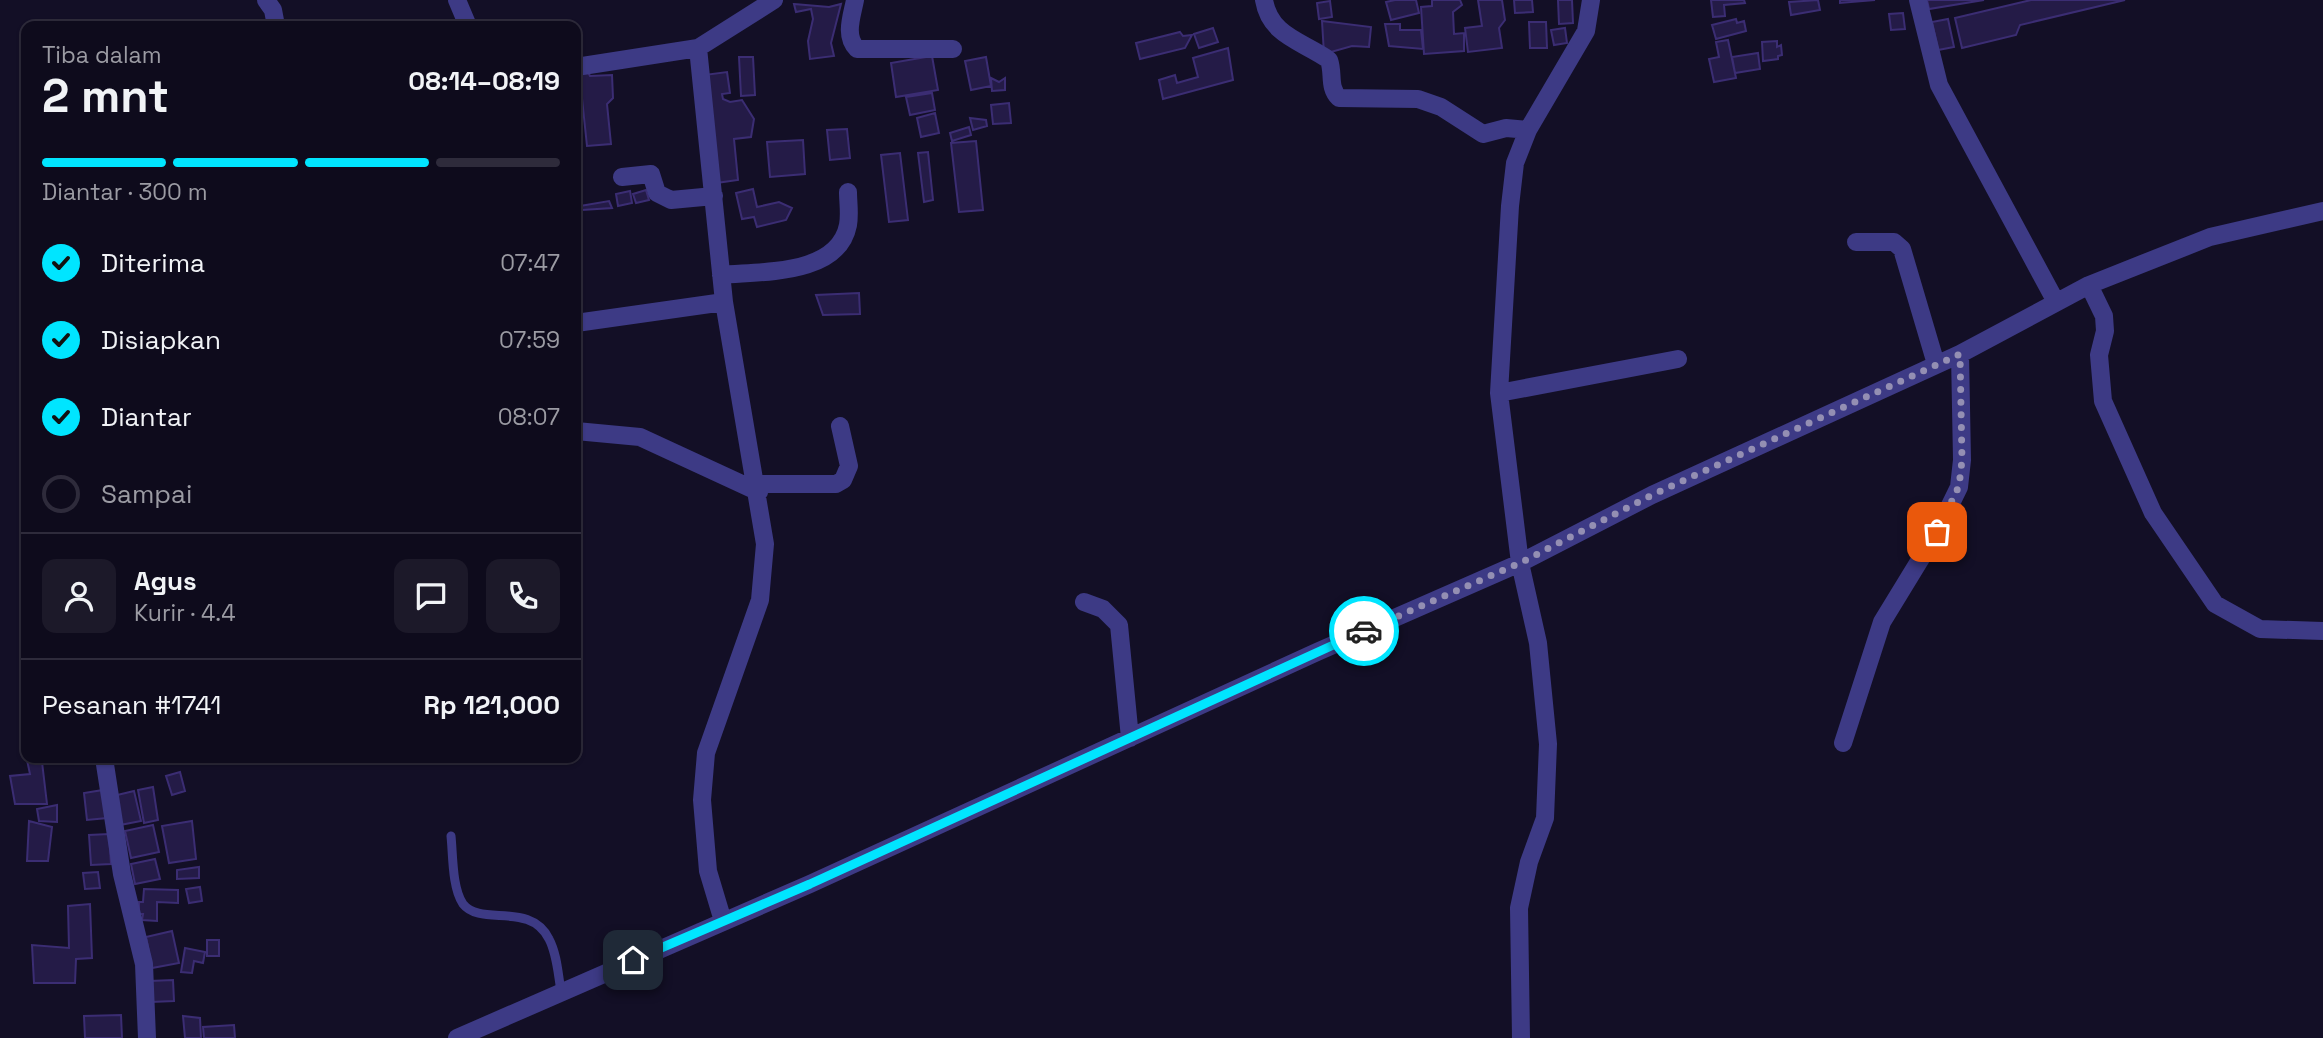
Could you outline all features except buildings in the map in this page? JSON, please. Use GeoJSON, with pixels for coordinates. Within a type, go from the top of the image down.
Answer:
{"type":"FeatureCollection","features":[{"type":"Feature","properties":{"kind":"street"},"geometry":{"type":"LineString","coordinates":[[265,0],[273,10],[275,21]]}},
{"type":"Feature","properties":{"kind":"street"},"geometry":{"type":"LineString","coordinates":[[457,0],[466,21]]}},
{"type":"Feature","properties":{"kind":"street"},"geometry":{"type":"LineString","coordinates":[[581,66],[698,48],[774,0]]}},
{"type":"Feature","properties":{"kind":"street"},"geometry":{"type":"LineString","coordinates":[[855,0],[849,33],[851,43],[857,49],[953,49]]}},
{"type":"Feature","properties":{"kind":"street"},"geometry":{"type":"LineString","coordinates":[[1264,0],[1266,13],[1280,32],[1329,60],[1333,71],[1331,84],[1339,98],[1418,99],[1441,107],[1483,134],[1506,128],[1528,130]]}},
{"type":"Feature","properties":{"kind":"street"},"geometry":{"type":"LineString","coordinates":[[1521,1038],[1519,908],[1529,862],[1545,818],[1548,744],[1538,643],[1520,563],[1499,393],[1510,206],[1516,163],[1528,130],[1586,31],[1591,0]]}},
{"type":"Feature","properties":{"kind":"street"},"geometry":{"type":"LineString","coordinates":[[1918,0],[1939,85],[2056,302]]}},
{"type":"Feature","properties":{"kind":"street"},"geometry":{"type":"LineString","coordinates":[[698,48],[724,302],[758,488],[765,544],[760,600],[728,685],[705,764],[702,800],[708,870],[723,921]]}},
{"type":"Feature","properties":{"kind":"street"},"geometry":{"type":"LineString","coordinates":[[622,177],[652,174],[657,193],[671,200],[714,196]]}},
{"type":"Feature","properties":{"kind":"street"},"geometry":{"type":"LineString","coordinates":[[721,275],[816,263],[836,248],[848,226],[848,192]]}},
{"type":"Feature","properties":{"kind":"street"},"geometry":{"type":"LineString","coordinates":[[457,1038],[1520,563],[1652,495],[1960,354],[2089,285],[2210,237],[2323,211]]}},
{"type":"Feature","properties":{"kind":"street"},"geometry":{"type":"LineString","coordinates":[[1856,242],[1894,242],[1902,249],[1936,364]]}},
{"type":"Feature","properties":{"kind":"street"},"geometry":{"type":"LineString","coordinates":[[2089,285],[2104,316],[2099,379],[2103,401],[2153,513],[2215,604],[2260,629],[2323,631]]}},
{"type":"Feature","properties":{"kind":"street"},"geometry":{"type":"LineString","coordinates":[[581,322],[724,302]]}},
{"type":"Feature","properties":{"kind":"street"},"geometry":{"type":"LineString","coordinates":[[1843,743],[1882,622],[1937,532],[1959,486],[1962,460],[1960,354]]}},
{"type":"Feature","properties":{"kind":"street"},"geometry":{"type":"LineString","coordinates":[[1499,393],[1678,359]]}},
{"type":"Feature","properties":{"kind":"street"},"geometry":{"type":"LineString","coordinates":[[581,431],[640,437],[758,488],[836,484],[843,481],[849,466],[840,426]]}},
{"type":"Feature","properties":{"kind":"street"},"geometry":{"type":"LineString","coordinates":[[1084,602],[1103,609],[1119,625],[1130,738]]}},
{"type":"Feature","properties":{"kind":"street"},"geometry":{"type":"LineString","coordinates":[[105,763],[122,874],[144,964],[147,1038]]}},
{"type":"Feature","properties":{"kind":"lane"},"geometry":{"type":"LineString","coordinates":[[451,836],[459,896],[465,906],[480,914],[510,914],[534,922],[549,937],[561,991]]}},
{"type":"Feature","properties":{"kind":"way so far"},"geometry":{"type":"LineString","coordinates":[[1364,631],[1520,563],[1652,495],[1960,354],[1962,460],[1959,486],[1937,532]]}},
{"type":"Feature","properties":{"kind":"route"},"geometry":{"type":"LineString","coordinates":[[633,960],[810,884],[1364,631]]}}]}
